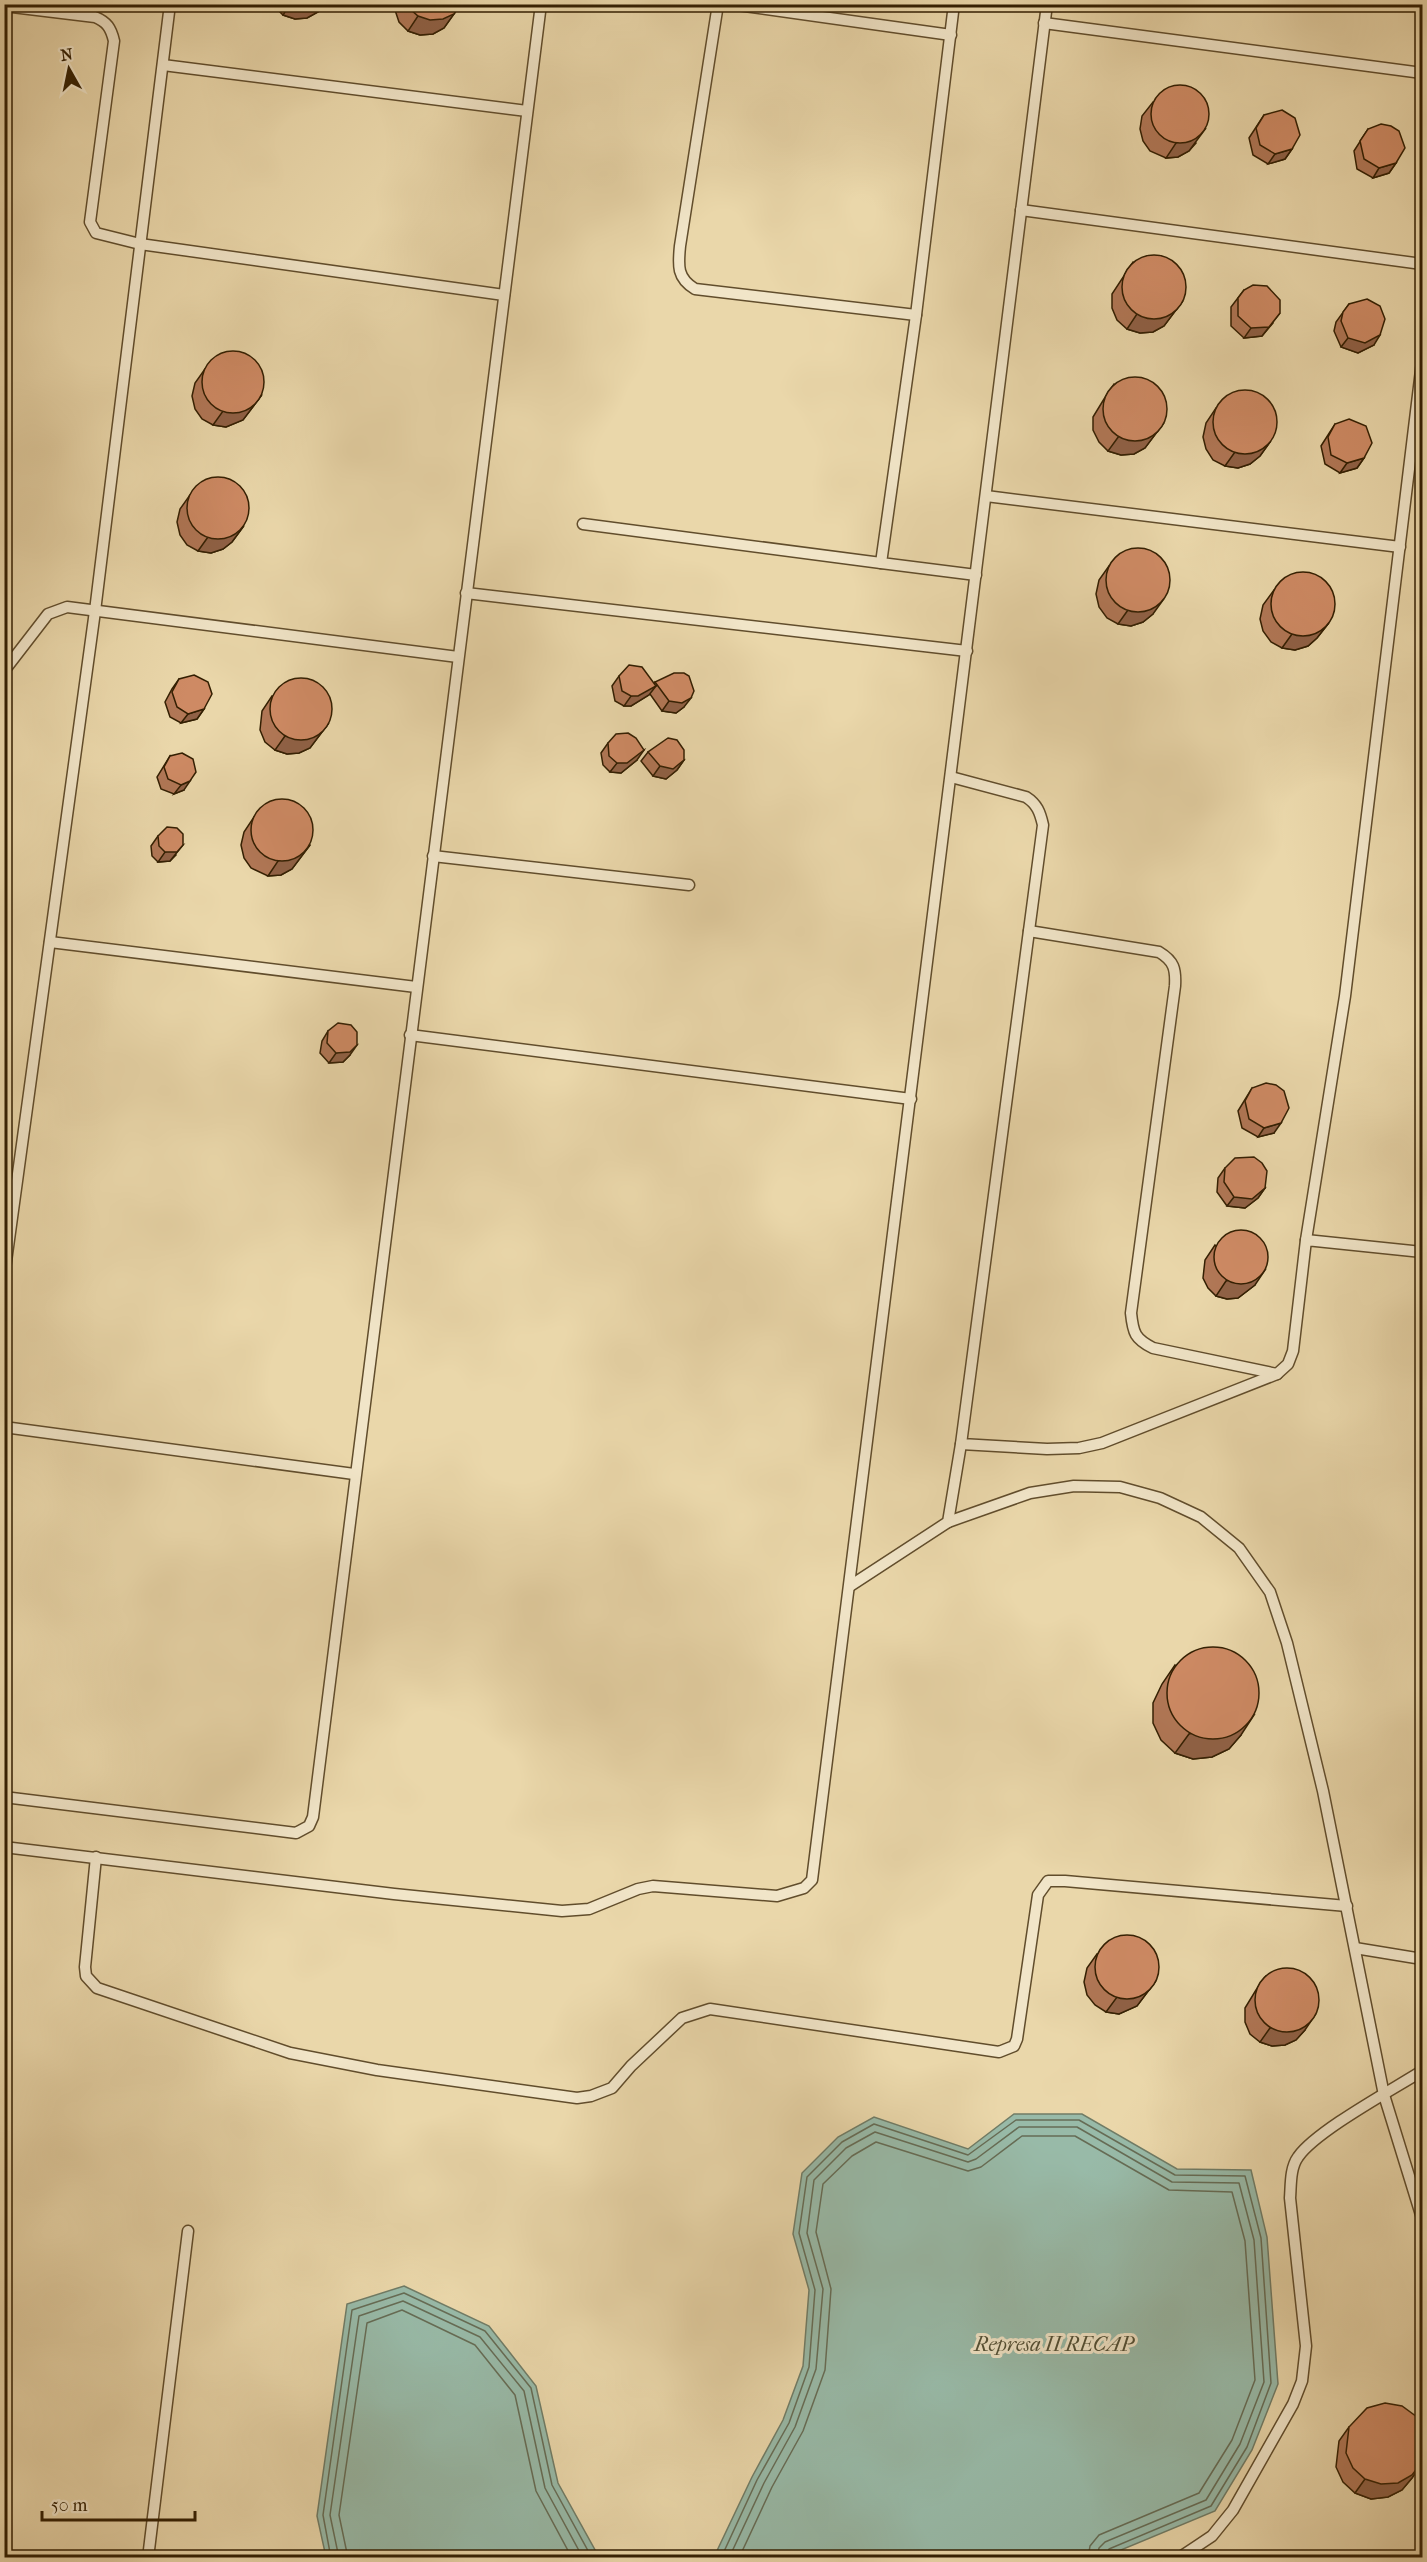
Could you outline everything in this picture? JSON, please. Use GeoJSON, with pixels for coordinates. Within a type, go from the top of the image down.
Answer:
{"type":"FeatureCollection","features":[{"type":"Feature","properties":{"kind":"lane"},"geometry":{"type":"LineString","coordinates":[[4,1276],[95,611],[170,4]]}},
{"type":"Feature","properties":{"kind":"lane"},"geometry":{"type":"LineString","coordinates":[[4,1797],[296,1833],[304,1831],[313,1817],[354,1474],[541,4]]}},
{"type":"Feature","properties":{"kind":"lane"},"geometry":{"type":"LineString","coordinates":[[718,4],[680,246],[680,275],[685,283],[695,289],[916,315]]}},
{"type":"Feature","properties":{"kind":"lane"},"geometry":{"type":"LineString","coordinates":[[730,4],[951,35]]}},
{"type":"Feature","properties":{"kind":"lane"},"geometry":{"type":"LineString","coordinates":[[881,563],[916,315],[954,4]]}},
{"type":"Feature","properties":{"kind":"lane"},"geometry":{"type":"LineString","coordinates":[[4,1847],[394,1894],[562,1911],[589,1909],[638,1889],[653,1886],[777,1896],[804,1888],[812,1880],[816,1863],[1047,4]]}},
{"type":"Feature","properties":{"kind":"lane"},"geometry":{"type":"LineString","coordinates":[[4,6],[95,16],[105,21],[111,29],[114,41],[90,222],[96,233],[140,244],[504,295]]}},
{"type":"Feature","properties":{"kind":"lane"},"geometry":{"type":"LineString","coordinates":[[1044,22],[1422,73]]}},
{"type":"Feature","properties":{"kind":"lane"},"geometry":{"type":"LineString","coordinates":[[163,65],[527,111]]}},
{"type":"Feature","properties":{"kind":"lane"},"geometry":{"type":"LineString","coordinates":[[1021,210],[1422,264]]}},
{"type":"Feature","properties":{"kind":"lane"},"geometry":{"type":"LineString","coordinates":[[961,1444],[1047,1449],[1079,1448],[1102,1443],[1277,1374],[1288,1364],[1293,1351],[1306,1240],[1345,996],[1422,362]]}},
{"type":"Feature","properties":{"kind":"lane"},"geometry":{"type":"LineString","coordinates":[[986,496],[1400,547]]}},
{"type":"Feature","properties":{"kind":"lane"},"geometry":{"type":"LineString","coordinates":[[583,524],[976,575]]}},
{"type":"Feature","properties":{"kind":"lane"},"geometry":{"type":"LineString","coordinates":[[466,593],[966,651]]}},
{"type":"Feature","properties":{"kind":"lane"},"geometry":{"type":"LineString","coordinates":[[4,671],[48,614],[68,607],[458,657]]}},
{"type":"Feature","properties":{"kind":"lane"},"geometry":{"type":"LineString","coordinates":[[948,1522],[961,1444],[1043,825],[1034,802],[1026,797],[951,777]]}},
{"type":"Feature","properties":{"kind":"lane"},"geometry":{"type":"LineString","coordinates":[[433,856],[689,885]]}},
{"type":"Feature","properties":{"kind":"lane"},"geometry":{"type":"LineString","coordinates":[[1029,931],[1159,952],[1170,959],[1176,971],[1175,986],[1131,1313],[1133,1332],[1138,1340],[1154,1348],[1277,1374]]}},
{"type":"Feature","properties":{"kind":"lane"},"geometry":{"type":"LineString","coordinates":[[50,942],[416,987]]}},
{"type":"Feature","properties":{"kind":"lane"},"geometry":{"type":"LineString","coordinates":[[410,1035],[911,1099]]}},
{"type":"Feature","properties":{"kind":"lane"},"geometry":{"type":"LineString","coordinates":[[1306,1240],[1422,1252]]}},
{"type":"Feature","properties":{"kind":"lane"},"geometry":{"type":"LineString","coordinates":[[4,1427],[354,1474]]}},
{"type":"Feature","properties":{"kind":"lane"},"geometry":{"type":"LineString","coordinates":[[850,1586],[948,1522],[1030,1493],[1074,1486],[1120,1487],[1160,1498],[1201,1517],[1239,1548],[1270,1592],[1287,1643],[1323,1791],[1384,2095],[1422,2218]]}},
{"type":"Feature","properties":{"kind":"lane"},"geometry":{"type":"LineString","coordinates":[[96,1857],[85,1967],[86,1976],[97,1988],[290,2053],[377,2070],[577,2098],[591,2096],[612,2088],[631,2066],[682,2018],[710,2009],[999,2052],[1007,2050],[1017,2039],[1038,1895],[1048,1881],[1347,1906]]}},
{"type":"Feature","properties":{"kind":"lane"},"geometry":{"type":"LineString","coordinates":[[1355,1948],[1422,1959]]}},
{"type":"Feature","properties":{"kind":"lane"},"geometry":{"type":"LineString","coordinates":[[1179,2558],[1212,2536],[1233,2510],[1293,2404],[1302,2381],[1306,2346],[1290,2198],[1297,2158],[1318,2137],[1422,2071]]}},
{"type":"Feature","properties":{"kind":"lane"},"geometry":{"type":"LineString","coordinates":[[148,2558],[188,2231]]}},
{"type":"Feature","properties":{"kind":"water","name":"Represa II RECAP"},"geometry":{"type":"Polygon","coordinates":[[[1014,2114],[1082,2114],[1177,2169],[1251,2170],[1267,2237],[1278,2384],[1252,2450],[1215,2511],[1104,2557],[714,2557],[752,2477],[783,2420],[803,2366],[809,2290],[793,2234],[802,2173],[838,2137],[874,2117],[968,2149],[1014,2114]]]}},
{"type":"Feature","properties":{"kind":"water"},"geometry":{"type":"Polygon","coordinates":[[[404,2286],[489,2326],[536,2386],[558,2483],[599,2557],[326,2557],[317,2516],[347,2304],[404,2286]]]}},
{"type":"Feature","properties":{"kind":"building"},"geometry":{"type":"Polygon","coordinates":[[[408,4],[461,4],[454,14],[443,19],[430,20],[418,16],[408,4]]]}},
{"type":"Feature","properties":{"kind":"building"},"geometry":{"type":"Polygon","coordinates":[[[1174,85],[1186,85],[1201,93],[1209,108],[1209,120],[1201,135],[1186,143],[1174,143],[1159,135],[1151,120],[1151,108],[1159,93],[1174,85]]]}},
{"type":"Feature","properties":{"kind":"building"},"geometry":{"type":"Polygon","coordinates":[[[1282,110],[1295,118],[1300,135],[1292,149],[1275,154],[1260,145],[1256,128],[1264,115],[1282,110]]]}},
{"type":"Feature","properties":{"kind":"building"},"geometry":{"type":"Polygon","coordinates":[[[1381,124],[1399,131],[1405,148],[1396,163],[1379,168],[1364,159],[1360,141],[1368,129],[1381,124]]]}},
{"type":"Feature","properties":{"kind":"building"},"geometry":{"type":"Polygon","coordinates":[[[1154,255],[1172,261],[1180,269],[1186,287],[1180,305],[1172,313],[1154,319],[1136,313],[1128,305],[1122,287],[1128,269],[1136,261],[1154,255]]]}},
{"type":"Feature","properties":{"kind":"building"},"geometry":{"type":"Polygon","coordinates":[[[1253,285],[1267,286],[1280,300],[1280,313],[1269,327],[1251,328],[1238,316],[1238,298],[1244,290],[1253,285]]]}},
{"type":"Feature","properties":{"kind":"building"},"geometry":{"type":"Polygon","coordinates":[[[1367,299],[1380,306],[1385,319],[1380,335],[1365,343],[1348,338],[1341,321],[1343,312],[1349,304],[1367,299]]]}},
{"type":"Feature","properties":{"kind":"building"},"geometry":{"type":"Polygon","coordinates":[[[233,351],[255,360],[264,382],[255,404],[233,413],[211,404],[202,382],[211,360],[233,351]]]}},
{"type":"Feature","properties":{"kind":"building"},"geometry":{"type":"Polygon","coordinates":[[[1135,377],[1153,383],[1161,391],[1167,409],[1161,427],[1153,435],[1135,441],[1117,435],[1109,427],[1103,409],[1109,391],[1117,383],[1135,377]]]}},
{"type":"Feature","properties":{"kind":"building"},"geometry":{"type":"Polygon","coordinates":[[[1245,390],[1263,396],[1271,404],[1277,422],[1271,440],[1263,448],[1245,454],[1227,448],[1219,440],[1213,422],[1219,404],[1227,396],[1245,390]]]}},
{"type":"Feature","properties":{"kind":"building"},"geometry":{"type":"Polygon","coordinates":[[[1349,419],[1366,426],[1372,443],[1364,458],[1347,463],[1331,455],[1328,437],[1335,424],[1349,419]]]}},
{"type":"Feature","properties":{"kind":"building"},"geometry":{"type":"Polygon","coordinates":[[[218,477],[240,486],[249,508],[240,530],[218,539],[196,530],[187,508],[196,486],[218,477]]]}},
{"type":"Feature","properties":{"kind":"building"},"geometry":{"type":"Polygon","coordinates":[[[1138,548],[1156,554],[1164,562],[1170,580],[1164,598],[1156,606],[1138,612],[1120,606],[1112,598],[1106,580],[1112,562],[1120,554],[1138,548]]]}},
{"type":"Feature","properties":{"kind":"building"},"geometry":{"type":"Polygon","coordinates":[[[1303,572],[1321,578],[1329,586],[1335,604],[1329,622],[1321,630],[1303,636],[1285,630],[1277,622],[1271,604],[1277,586],[1285,578],[1303,572]]]}},
{"type":"Feature","properties":{"kind":"building"},"geometry":{"type":"Polygon","coordinates":[[[629,665],[642,667],[656,686],[638,696],[631,696],[622,691],[619,676],[629,665]]]}},
{"type":"Feature","properties":{"kind":"building"},"geometry":{"type":"Polygon","coordinates":[[[674,673],[684,673],[689,676],[694,691],[691,698],[682,703],[669,701],[655,682],[674,673]]]}},
{"type":"Feature","properties":{"kind":"building"},"geometry":{"type":"Polygon","coordinates":[[[194,675],[208,682],[212,694],[204,709],[188,714],[177,707],[172,692],[179,679],[194,675]]]}},
{"type":"Feature","properties":{"kind":"building"},"geometry":{"type":"Polygon","coordinates":[[[301,678],[323,687],[332,709],[323,731],[301,740],[279,731],[270,709],[279,687],[301,678]]]}},
{"type":"Feature","properties":{"kind":"building"},"geometry":{"type":"Polygon","coordinates":[[[628,733],[636,738],[644,750],[627,763],[617,763],[609,756],[608,743],[616,734],[628,733]]]}},
{"type":"Feature","properties":{"kind":"building"},"geometry":{"type":"Polygon","coordinates":[[[668,738],[677,740],[684,750],[684,760],[673,769],[660,766],[648,752],[668,738]]]}},
{"type":"Feature","properties":{"kind":"building"},"geometry":{"type":"Polygon","coordinates":[[[182,753],[193,759],[196,772],[190,781],[181,785],[168,779],[164,767],[170,756],[182,753]]]}},
{"type":"Feature","properties":{"kind":"building"},"geometry":{"type":"Polygon","coordinates":[[[282,799],[304,808],[313,830],[304,852],[282,861],[260,852],[251,830],[260,808],[282,799]]]}},
{"type":"Feature","properties":{"kind":"building"},"geometry":{"type":"Polygon","coordinates":[[[167,827],[177,828],[183,834],[183,845],[177,852],[165,852],[159,846],[158,836],[167,827]]]}},
{"type":"Feature","properties":{"kind":"building"},"geometry":{"type":"Polygon","coordinates":[[[338,1023],[351,1025],[357,1032],[357,1045],[350,1052],[336,1053],[327,1043],[328,1031],[338,1023]]]}},
{"type":"Feature","properties":{"kind":"building"},"geometry":{"type":"Polygon","coordinates":[[[1266,1083],[1276,1085],[1284,1091],[1289,1108],[1281,1123],[1264,1128],[1249,1119],[1245,1101],[1252,1088],[1266,1083]]]}},
{"type":"Feature","properties":{"kind":"building"},"geometry":{"type":"Polygon","coordinates":[[[1254,1157],[1267,1171],[1265,1188],[1252,1199],[1234,1197],[1224,1182],[1225,1168],[1235,1158],[1254,1157]]]}},
{"type":"Feature","properties":{"kind":"building"},"geometry":{"type":"Polygon","coordinates":[[[1236,1230],[1246,1230],[1256,1234],[1264,1242],[1268,1257],[1264,1272],[1256,1280],[1246,1284],[1236,1284],[1226,1280],[1218,1272],[1214,1262],[1214,1252],[1218,1242],[1226,1234],[1236,1230]]]}},
{"type":"Feature","properties":{"kind":"building"},"geometry":{"type":"Polygon","coordinates":[[[1213,1647],[1231,1650],[1246,1660],[1256,1675],[1259,1693],[1256,1711],[1246,1726],[1231,1736],[1213,1739],[1195,1736],[1180,1726],[1170,1711],[1167,1693],[1170,1675],[1180,1660],[1195,1650],[1213,1647]]]}},
{"type":"Feature","properties":{"kind":"building"},"geometry":{"type":"Polygon","coordinates":[[[1127,1935],[1145,1941],[1153,1949],[1159,1967],[1153,1985],[1145,1993],[1127,1999],[1109,1993],[1101,1985],[1095,1967],[1101,1949],[1109,1941],[1127,1935]]]}},
{"type":"Feature","properties":{"kind":"building"},"geometry":{"type":"Polygon","coordinates":[[[1287,1968],[1305,1974],[1313,1982],[1319,2000],[1313,2018],[1305,2026],[1287,2032],[1269,2026],[1261,2018],[1255,2000],[1261,1982],[1269,1974],[1287,1968]]]}},
{"type":"Feature","properties":{"kind":"building"},"geometry":{"type":"Polygon","coordinates":[[[1385,2403],[1402,2406],[1417,2417],[1422,2427],[1422,2462],[1412,2475],[1398,2483],[1381,2484],[1365,2479],[1353,2468],[1346,2453],[1349,2427],[1367,2408],[1385,2403]]]}}]}
